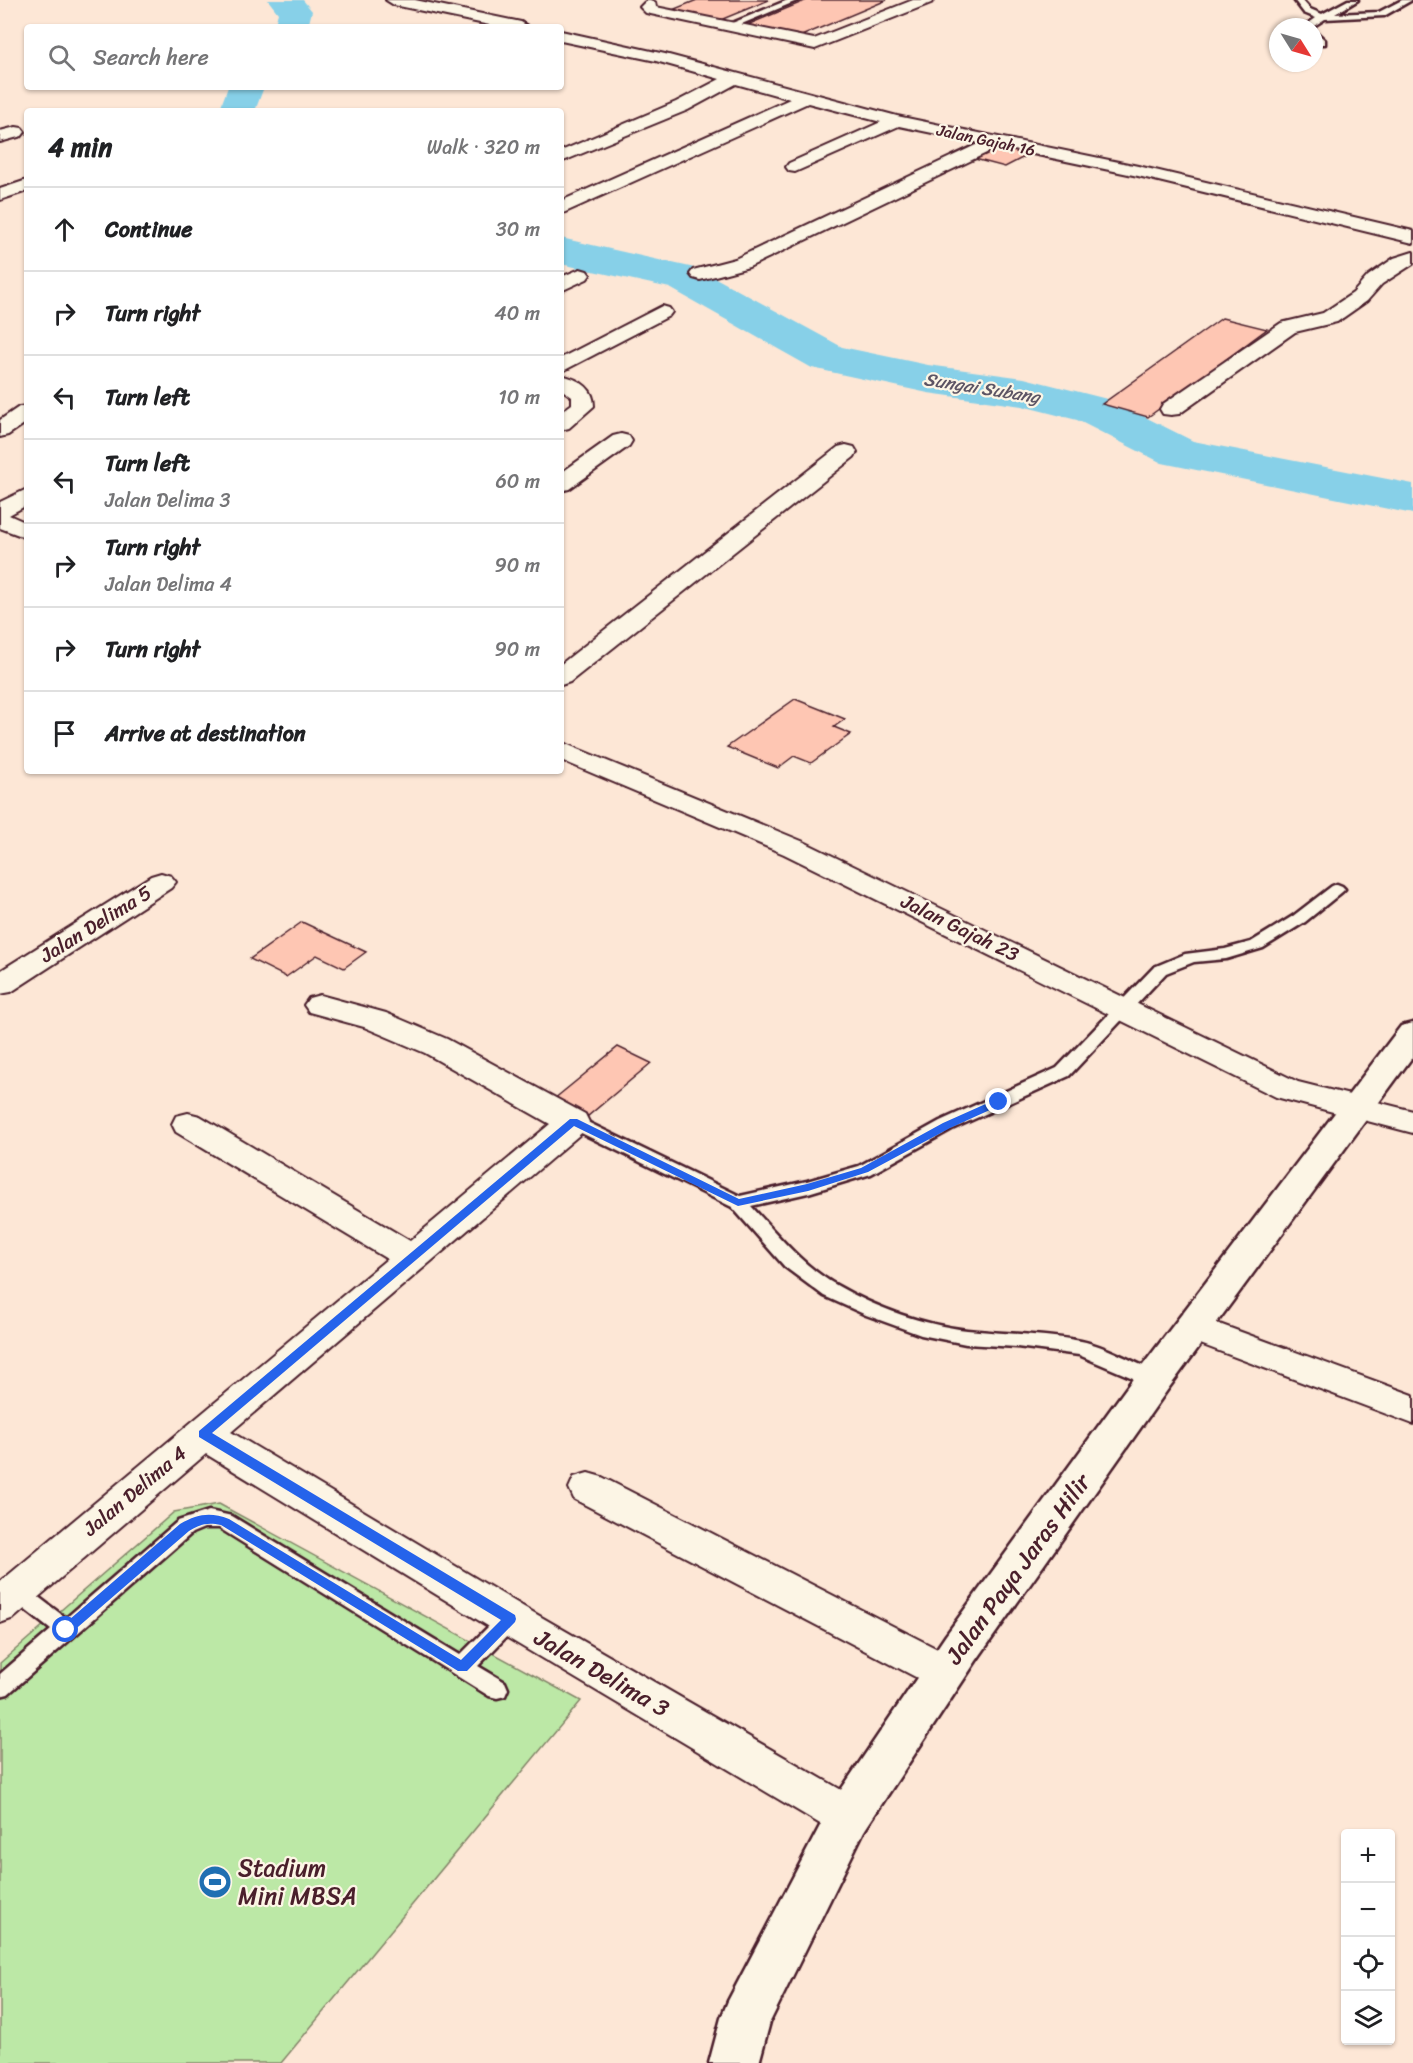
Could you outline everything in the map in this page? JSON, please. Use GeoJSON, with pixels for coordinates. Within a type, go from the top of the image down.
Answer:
{"type":"FeatureCollection","features":[{"type":"Feature","properties":{"kind":"street"},"geometry":{"type":"LineString","coordinates":[[394,0],[507,24]]}},
{"type":"Feature","properties":{"kind":"street"},"geometry":{"type":"LineString","coordinates":[[657,3],[648,8],[805,44],[820,44],[926,0]]}},
{"type":"Feature","properties":{"kind":"street"},"geometry":{"type":"LineString","coordinates":[[634,2],[657,3]]}},
{"type":"Feature","properties":{"kind":"street","name":"Jalan Gajah 16"},"geometry":{"type":"LineString","coordinates":[[564,37],[736,77],[806,98],[897,121],[1138,171],[1413,237]]}},
{"type":"Feature","properties":{"kind":"street"},"geometry":{"type":"LineString","coordinates":[[564,156],[682,105],[736,77]]}},
{"type":"Feature","properties":{"kind":"street"},"geometry":{"type":"LineString","coordinates":[[564,207],[806,98]]}},
{"type":"Feature","properties":{"kind":"street"},"geometry":{"type":"LineString","coordinates":[[795,167],[897,121]]}},
{"type":"Feature","properties":{"kind":"street"},"geometry":{"type":"LineString","coordinates":[[700,274],[742,263],[997,142]]}},
{"type":"Feature","properties":{"kind":"street"},"geometry":{"type":"LineString","coordinates":[[0,195],[24,186]]}},
{"type":"Feature","properties":{"kind":"street"},"geometry":{"type":"LineString","coordinates":[[1171,409],[1288,327],[1330,318],[1360,297],[1375,280],[1401,262],[1413,258]]}},
{"type":"Feature","properties":{"kind":"street"},"geometry":{"type":"LineString","coordinates":[[564,283],[580,275]]}},
{"type":"Feature","properties":{"kind":"street"},"geometry":{"type":"LineString","coordinates":[[564,364],[662,312]]}},
{"type":"Feature","properties":{"kind":"street"},"geometry":{"type":"LineString","coordinates":[[564,382],[575,387],[583,396],[583,406],[564,421]]}},
{"type":"Feature","properties":{"kind":"street"},"geometry":{"type":"LineString","coordinates":[[0,430],[24,414]]}},
{"type":"Feature","properties":{"kind":"street"},"geometry":{"type":"LineString","coordinates":[[564,482],[621,441]]}},
{"type":"Feature","properties":{"kind":"street"},"geometry":{"type":"LineString","coordinates":[[564,675],[846,453]]}},
{"type":"Feature","properties":{"kind":"street"},"geometry":{"type":"LineString","coordinates":[[0,511],[24,498]]}},
{"type":"Feature","properties":{"kind":"street"},"geometry":{"type":"LineString","coordinates":[[0,520],[24,530]]}},
{"type":"Feature","properties":{"kind":"street","name":"Jalan Gajah 23"},"geometry":{"type":"LineString","coordinates":[[564,751],[794,848],[1287,1090],[1413,1122]]}},
{"type":"Feature","properties":{"kind":"street","name":"Jalan Delima 5"},"geometry":{"type":"LineString","coordinates":[[0,985],[161,882]]}},
{"type":"Feature","properties":{"kind":"street"},"geometry":{"type":"LineString","coordinates":[[320,1005],[375,1020],[436,1046],[573,1122]]}},
{"type":"Feature","properties":{"kind":"street","name":"Jalan Paya Jaras Hilir"},"geometry":{"type":"LineString","coordinates":[[734,2063],[746,2018],[848,1817],[944,1672],[1154,1379],[1413,1033]]}},
{"type":"Feature","properties":{"kind":"street","name":"Jalan Delima 4"},"geometry":{"type":"LineString","coordinates":[[8,1599],[573,1122]]}},
{"type":"Feature","properties":{"kind":"street"},"geometry":{"type":"LineString","coordinates":[[188,1124],[412,1258]]}},
{"type":"Feature","properties":{"kind":"street"},"geometry":{"type":"LineString","coordinates":[[1192,1327],[1413,1410]]}},
{"type":"Feature","properties":{"kind":"street","name":"Jalan Delima 3"},"geometry":{"type":"LineString","coordinates":[[203,1434],[510,1619],[848,1817]]}},
{"type":"Feature","properties":{"kind":"street"},"geometry":{"type":"LineString","coordinates":[[588,1488],[944,1672]]}},
{"type":"Feature","properties":{"kind":"lane"},"geometry":{"type":"LineString","coordinates":[[729,26],[795,0]]}},
{"type":"Feature","properties":{"kind":"lane"},"geometry":{"type":"LineString","coordinates":[[1298,0],[1307,11],[1322,17],[1381,14],[1408,0]]}},
{"type":"Feature","properties":{"kind":"lane"},"geometry":{"type":"LineString","coordinates":[[1322,17],[1354,0]]}},
{"type":"Feature","properties":{"kind":"lane"},"geometry":{"type":"LineString","coordinates":[[738,1203],[808,1187],[865,1170],[946,1125],[1063,1072],[1160,970],[1191,957],[1226,954],[1257,945],[1299,919],[1337,889]]}},
{"type":"Feature","properties":{"kind":"lane"},"geometry":{"type":"LineString","coordinates":[[573,1122],[738,1203],[792,1262],[831,1291],[873,1310],[921,1328],[966,1337],[1017,1340],[1082,1348],[1154,1379]]}},
{"type":"Feature","properties":{"kind":"lane"},"geometry":{"type":"LineString","coordinates":[[0,1687],[185,1527],[197,1520],[212,1518],[225,1522],[497,1689]]}},
{"type":"Feature","properties":{"kind":"lane"},"geometry":{"type":"LineString","coordinates":[[8,1599],[66,1630]]}},
{"type":"Feature","properties":{"kind":"lane"},"geometry":{"type":"LineString","coordinates":[[463,1667],[510,1619]]}},
{"type":"Feature","properties":{"kind":"green space","name":"Stadium Mini MBSA"},"geometry":{"type":"Polygon","coordinates":[[[219,1504],[581,1701],[281,2063],[0,2063],[0,1663],[174,1512],[219,1504]]]}},
{"type":"Feature","properties":{"kind":"building"},"geometry":{"type":"Polygon","coordinates":[[[697,0],[769,0],[718,21],[672,10],[697,0]]]}},
{"type":"Feature","properties":{"kind":"building"},"geometry":{"type":"Polygon","coordinates":[[[807,0],[887,0],[799,37],[747,25],[807,0]]]}},
{"type":"Feature","properties":{"kind":"building"},"geometry":{"type":"Polygon","coordinates":[[[996,145],[1030,154],[1005,167],[971,158],[996,145]]]}},
{"type":"Feature","properties":{"kind":"building"},"geometry":{"type":"Polygon","coordinates":[[[1222,318],[1267,329],[1148,417],[1102,404],[1222,318]]]}},
{"type":"Feature","properties":{"kind":"building"},"geometry":{"type":"Polygon","coordinates":[[[795,699],[845,719],[834,727],[851,734],[811,763],[794,756],[778,768],[727,747],[795,699]]]}},
{"type":"Feature","properties":{"kind":"building"},"geometry":{"type":"Polygon","coordinates":[[[302,922],[366,952],[344,968],[317,955],[286,977],[250,959],[302,922]]]}},
{"type":"Feature","properties":{"kind":"building"},"geometry":{"type":"Polygon","coordinates":[[[618,1047],[651,1063],[588,1116],[554,1099],[618,1047]]]}},
{"type":"Feature","properties":{"kind":"waterway","name":"Sungai Subang"},"geometry":{"type":"LineString","coordinates":[[284,0],[295,11],[292,24]]}},
{"type":"Feature","properties":{"kind":"waterway","name":"Sungai Subang"},"geometry":{"type":"LineString","coordinates":[[238,108],[245,90]]}},
{"type":"Feature","properties":{"kind":"waterway","name":"Sungai Subang"},"geometry":{"type":"LineString","coordinates":[[564,252],[684,278],[828,358],[928,379],[1024,392],[1094,410],[1179,453],[1413,499]]}},
{"type":"Feature","properties":{"kind":"place","name":"Stadium Mini MBSA"},"geometry":{"type":"Point","coordinates":[215,1882]}},
{"type":"Feature","properties":{"kind":"route"},"geometry":{"type":"LineString","coordinates":[[66,1630],[185,1527],[197,1520],[212,1518],[225,1522],[463,1667],[510,1619],[203,1434],[573,1122],[738,1203],[808,1187],[865,1170],[946,1125],[999,1102]]}}]}
